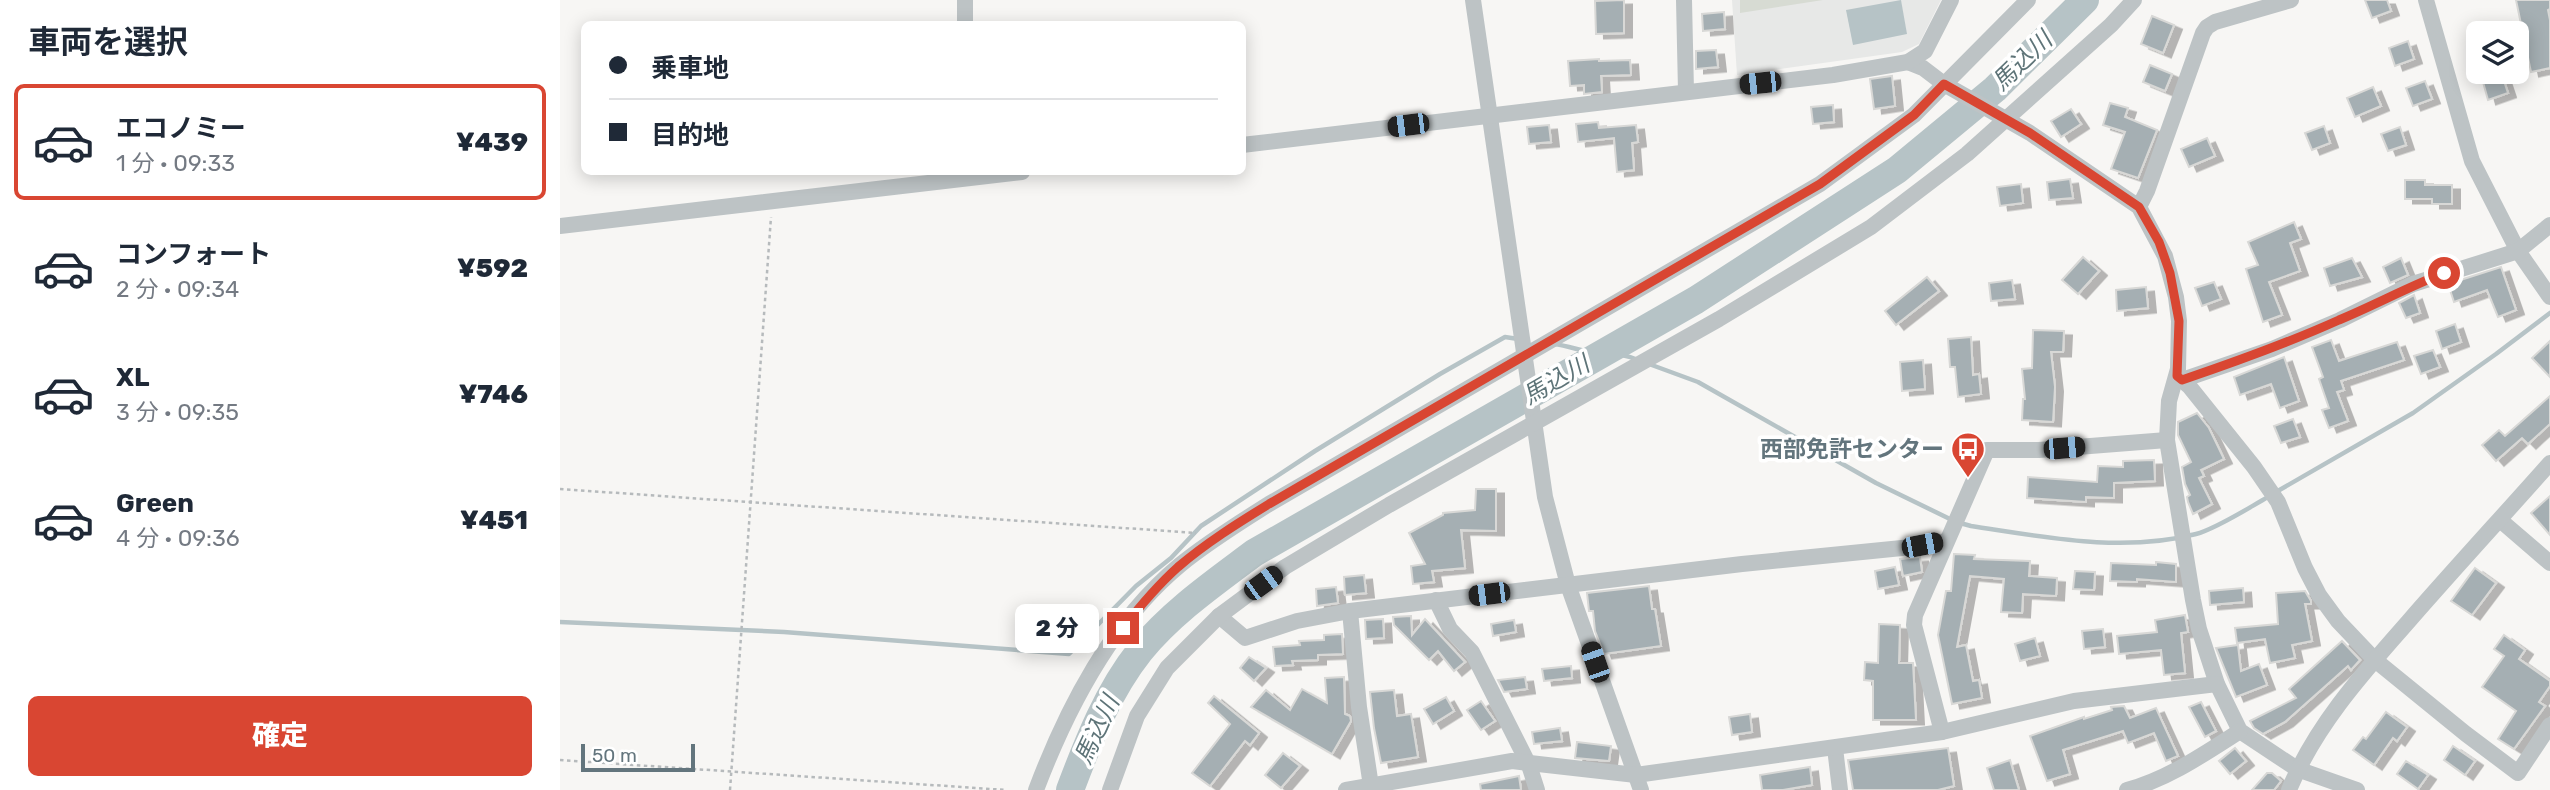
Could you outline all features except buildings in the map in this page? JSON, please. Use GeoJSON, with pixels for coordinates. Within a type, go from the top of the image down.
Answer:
{"type":"FeatureCollection","features":[{"type":"Feature","properties":{"kind":"street"},"geometry":{"type":"LineString","coordinates":[[965,0],[965,21]]}},
{"type":"Feature","properties":{"kind":"street"},"geometry":{"type":"LineString","coordinates":[[1473,0],[1545,497],[1568,585],[1639,782]]}},
{"type":"Feature","properties":{"kind":"street"},"geometry":{"type":"LineString","coordinates":[[1684,0],[1686,92]]}},
{"type":"Feature","properties":{"kind":"street"},"geometry":{"type":"LineString","coordinates":[[1246,145],[1833,75],[1908,62],[1925,51],[1951,0]]}},
{"type":"Feature","properties":{"kind":"street"},"geometry":{"type":"LineString","coordinates":[[1036,790],[1056,737],[1081,688],[1147,597],[1178,567],[1269,504],[1820,184],[1914,115],[2028,0]]}},
{"type":"Feature","properties":{"kind":"street"},"geometry":{"type":"LineString","coordinates":[[1110,790],[1137,716],[1167,668],[1219,616],[1285,567],[1534,421],[1719,319],[1871,227],[1967,154],[2111,25],[2134,0]]}},
{"type":"Feature","properties":{"kind":"street"},"geometry":{"type":"LineString","coordinates":[[2139,207],[2207,27],[2215,22],[2291,0]]}},
{"type":"Feature","properties":{"kind":"street"},"geometry":{"type":"LineString","coordinates":[[2426,0],[2472,161],[2518,251],[2550,297]]}},
{"type":"Feature","properties":{"kind":"street"},"geometry":{"type":"LineString","coordinates":[[1908,62],[1923,68],[1944,84],[2007,119],[2139,207],[2159,242],[2170,273],[2179,321],[2179,378],[2169,401],[2167,440],[2199,629],[2217,684],[2240,731],[2297,769],[2348,788]]}},
{"type":"Feature","properties":{"kind":"street"},"geometry":{"type":"LineString","coordinates":[[560,226],[772,202],[967,175]]}},
{"type":"Feature","properties":{"kind":"street"},"geometry":{"type":"LineString","coordinates":[[2179,378],[2272,349],[2423,281],[2518,251],[2550,225]]}},
{"type":"Feature","properties":{"kind":"street"},"geometry":{"type":"LineString","coordinates":[[2179,378],[2189,386],[2267,486],[2278,502],[2319,595],[2338,621],[2375,660],[2518,774],[2550,725]]}},
{"type":"Feature","properties":{"kind":"street"},"geometry":{"type":"LineString","coordinates":[[1942,732],[1914,625],[1914,615],[1987,450],[2039,450],[2167,440]]}},
{"type":"Feature","properties":{"kind":"street"},"geometry":{"type":"LineString","coordinates":[[2289,790],[2297,769],[2329,719],[2375,660],[2550,463]]}},
{"type":"Feature","properties":{"kind":"street"},"geometry":{"type":"LineString","coordinates":[[2500,520],[2550,563]]}},
{"type":"Feature","properties":{"kind":"street"},"geometry":{"type":"LineString","coordinates":[[1219,616],[1245,638],[1297,621],[1350,611],[1742,564],[1853,554],[1949,536]]}},
{"type":"Feature","properties":{"kind":"street"},"geometry":{"type":"LineString","coordinates":[[1436,600],[1450,629],[1472,652],[1529,765],[1536,790]]}},
{"type":"Feature","properties":{"kind":"street"},"geometry":{"type":"LineString","coordinates":[[1350,611],[1359,707],[1371,786]]}},
{"type":"Feature","properties":{"kind":"street"},"geometry":{"type":"LineString","coordinates":[[1346,790],[1513,761],[1639,782],[1942,732],[2074,701],[2217,684]]}},
{"type":"Feature","properties":{"kind":"street"},"geometry":{"type":"LineString","coordinates":[[2127,790],[2190,763],[2240,731]]}},
{"type":"Feature","properties":{"kind":"street"},"geometry":{"type":"LineString","coordinates":[[1835,748],[1840,790]]}},
{"type":"Feature","properties":{"kind":"path"},"geometry":{"type":"LineString","coordinates":[[730,790],[772,202]]}},
{"type":"Feature","properties":{"kind":"path"},"geometry":{"type":"LineString","coordinates":[[560,489],[1182,533]]}},
{"type":"Feature","properties":{"kind":"path"},"geometry":{"type":"LineString","coordinates":[[560,760],[1006,790]]}},
{"type":"Feature","properties":{"kind":"shaded area"},"geometry":{"type":"Polygon","coordinates":[[[1732,0],[1941,0],[1919,44],[1902,52],[1737,75],[1732,0]]]}},
{"type":"Feature","properties":{"kind":"shaded area"},"geometry":{"type":"Polygon","coordinates":[[[1740,0],[1823,0],[1740,13],[1740,0]]]}},
{"type":"Feature","properties":{"kind":"shaded area"},"geometry":{"type":"Polygon","coordinates":[[[1901,0],[1907,34],[1853,45],[1846,10],[1901,0]]]}},
{"type":"Feature","properties":{"kind":"waterway","name":"馬込川"},"geometry":{"type":"LineString","coordinates":[[1070,790],[1100,718],[1129,666],[1166,623],[1209,587],[1254,553],[1696,300],[1897,170],[1995,89],[2085,0]]}},
{"type":"Feature","properties":{"kind":"waterway"},"geometry":{"type":"LineString","coordinates":[[2276,492],[2413,413],[2550,313]]}},
{"type":"Feature","properties":{"kind":"waterway"},"geometry":{"type":"LineString","coordinates":[[560,622],[784,632],[1069,654],[1136,586],[1171,558],[1201,526],[1315,451],[1440,374],[1505,337],[1518,339]]}},
{"type":"Feature","properties":{"kind":"waterway"},"geometry":{"type":"LineString","coordinates":[[1554,344],[1638,360]]}},
{"type":"Feature","properties":{"kind":"waterway"},"geometry":{"type":"LineString","coordinates":[[1649,364],[1698,382],[1876,483],[1952,520]]}},
{"type":"Feature","properties":{"kind":"waterway"},"geometry":{"type":"LineString","coordinates":[[1960,523],[2084,541],[2112,543],[2168,540],[2196,534],[2223,523],[2268,497]]}},
{"type":"Feature","properties":{"kind":"place","name":"西部免許センター"},"geometry":{"type":"Point","coordinates":[1968,479]}},
{"type":"Feature","properties":{"kind":"route"},"geometry":{"type":"LineString","coordinates":[[1123,628],[1147,597],[1178,567],[1232,528],[1524,354],[1591,318],[1820,184],[1914,115],[1944,84],[2030,133],[2139,207],[2165,256],[2176,296],[2179,321],[2177,376],[2182,380],[2272,349],[2340,320],[2413,284],[2444,273]]}}]}
